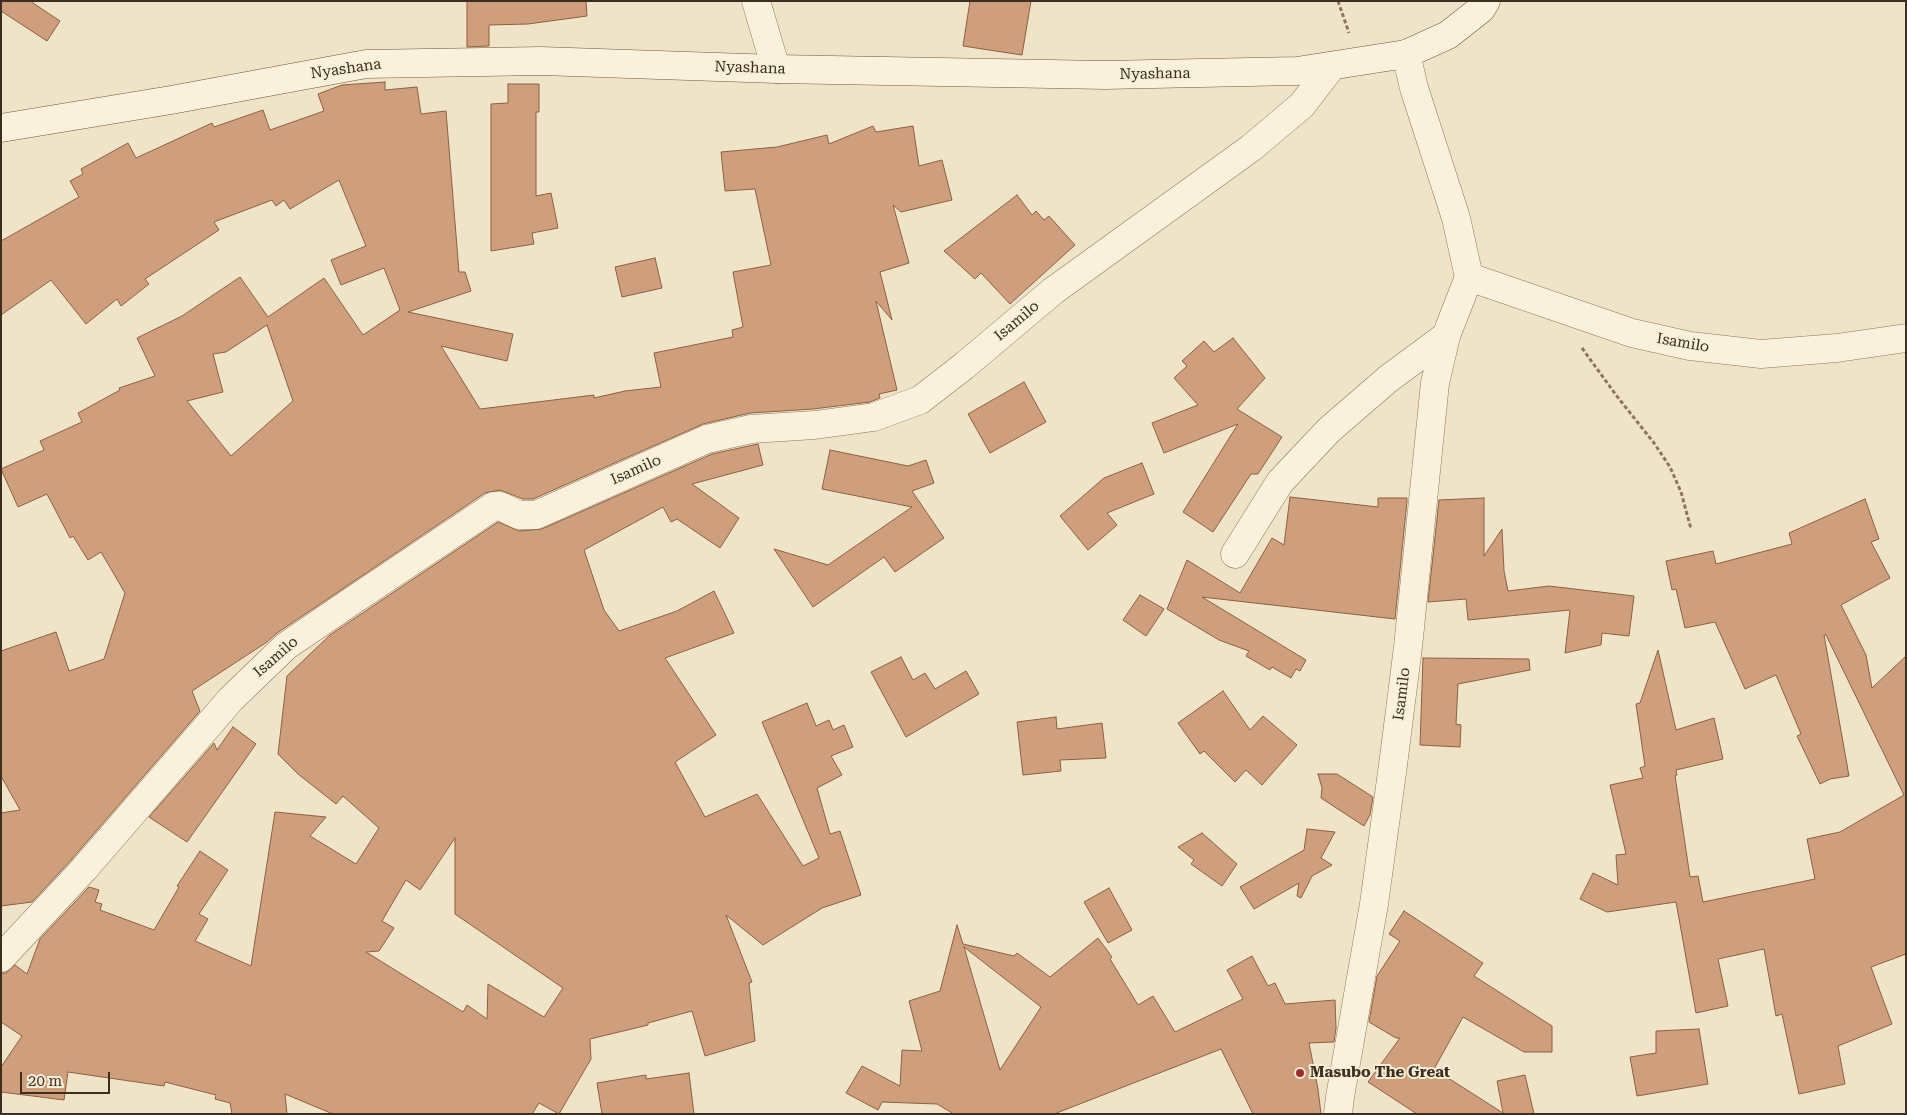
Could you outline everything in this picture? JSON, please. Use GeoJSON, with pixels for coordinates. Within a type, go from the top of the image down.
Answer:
{"type":"FeatureCollection","features":[{"type":"Feature","properties":{"kind":"street"},"geometry":{"type":"LineString","coordinates":[[756,1],[776,69]]}},
{"type":"Feature","properties":{"kind":"street","name":"Nyashana"},"geometry":{"type":"LineString","coordinates":[[1,128],[172,100],[366,64],[541,61],[776,69],[1104,75],[1297,71],[1406,54],[1448,35],[1481,9],[1486,1]]}},
{"type":"Feature","properties":{"kind":"street"},"geometry":{"type":"LineString","coordinates":[[1406,54],[1414,88],[1456,218],[1469,277]]}},
{"type":"Feature","properties":{"kind":"street","name":"Isamilo"},"geometry":{"type":"LineString","coordinates":[[1,958],[84,869],[231,699],[286,646],[344,606],[494,506],[500,506],[519,515],[536,515],[707,439],[752,429],[815,425],[874,417],[920,400],[964,366],[1053,291],[1251,148],[1302,105],[1332,66]]}},
{"type":"Feature","properties":{"kind":"street","name":"Isamilo"},"geometry":{"type":"LineString","coordinates":[[1338,1114],[1374,904],[1392,775],[1408,647],[1434,391],[1446,336],[1469,277],[1632,333],[1690,346],[1762,354],[1837,348],[1906,338]]}},
{"type":"Feature","properties":{"kind":"street"},"geometry":{"type":"LineString","coordinates":[[1235,554],[1280,482],[1329,430],[1388,380],[1446,336]]}},
{"type":"Feature","properties":{"kind":"path"},"geometry":{"type":"LineString","coordinates":[[1581,346],[1670,467],[1681,492],[1691,529]]}},
{"type":"Feature","properties":{"kind":"building"},"geometry":{"type":"Polygon","coordinates":[[[1,1],[30,1],[60,21],[47,41],[1,11],[1,1]]]}},
{"type":"Feature","properties":{"kind":"building"},"geometry":{"type":"Polygon","coordinates":[[[467,1],[586,1],[587,16],[528,24],[489,25],[489,46],[467,47],[467,1]]]}},
{"type":"Feature","properties":{"kind":"building"},"geometry":{"type":"Polygon","coordinates":[[[970,1],[1031,1],[1022,55],[963,46],[970,1]]]}},
{"type":"Feature","properties":{"kind":"building"},"geometry":{"type":"Polygon","coordinates":[[[385,82],[385,90],[417,87],[421,114],[446,111],[459,272],[465,272],[471,291],[408,312],[513,334],[507,361],[441,346],[480,409],[594,395],[594,398],[625,391],[661,387],[654,353],[733,337],[732,330],[743,327],[733,272],[771,265],[755,189],[725,191],[721,152],[777,147],[827,135],[829,144],[873,126],[876,132],[913,126],[919,166],[942,160],[952,200],[901,212],[893,205],[909,263],[880,272],[892,320],[876,301],[897,390],[879,394],[880,398],[870,402],[813,409],[750,413],[703,424],[533,499],[523,499],[500,490],[485,493],[192,691],[200,711],[72,859],[32,902],[1,906],[1,813],[20,810],[1,776],[1,651],[56,632],[69,671],[104,659],[125,593],[101,552],[88,560],[73,536],[70,538],[47,494],[18,507],[1,469],[44,450],[40,441],[82,422],[78,413],[120,390],[119,388],[155,376],[137,338],[182,316],[240,277],[268,317],[324,278],[363,335],[400,310],[384,268],[341,285],[331,260],[366,246],[339,180],[290,209],[284,200],[276,206],[272,200],[214,222],[219,230],[145,279],[149,284],[121,306],[117,299],[86,324],[51,280],[1,315],[1,241],[79,197],[70,181],[83,174],[81,169],[128,143],[136,158],[212,123],[214,127],[263,110],[270,130],[324,111],[318,94],[342,85],[385,82]],[[267,325],[226,352],[213,354],[223,392],[187,401],[231,456],[293,401],[267,325]]]}},
{"type":"Feature","properties":{"kind":"building"},"geometry":{"type":"Polygon","coordinates":[[[508,84],[539,84],[539,112],[536,112],[536,196],[551,193],[558,228],[532,233],[534,244],[491,251],[491,104],[508,103],[508,84]]]}},
{"type":"Feature","properties":{"kind":"building"},"geometry":{"type":"Polygon","coordinates":[[[1017,195],[1032,215],[1036,211],[1044,220],[1049,216],[1075,245],[1010,304],[981,273],[975,279],[944,251],[1017,195]]]}},
{"type":"Feature","properties":{"kind":"building"},"geometry":{"type":"Polygon","coordinates":[[[655,258],[662,288],[622,297],[615,267],[655,258]]]}},
{"type":"Feature","properties":{"kind":"building"},"geometry":{"type":"Polygon","coordinates":[[[1233,338],[1265,378],[1237,409],[1282,437],[1258,474],[1251,474],[1213,532],[1183,512],[1238,424],[1164,453],[1152,423],[1198,405],[1174,378],[1187,366],[1182,361],[1204,341],[1214,352],[1233,338]]]}},
{"type":"Feature","properties":{"kind":"building"},"geometry":{"type":"Polygon","coordinates":[[[1024,382],[1046,422],[990,453],[968,414],[1024,382]]]}},
{"type":"Feature","properties":{"kind":"building"},"geometry":{"type":"Polygon","coordinates":[[[758,444],[763,465],[692,484],[739,518],[720,548],[677,519],[671,522],[663,507],[584,550],[604,610],[619,631],[677,611],[714,591],[734,633],[665,658],[716,735],[675,762],[705,817],[757,794],[803,866],[819,858],[762,722],[807,703],[816,726],[829,720],[833,730],[844,725],[853,747],[831,756],[842,775],[817,788],[830,834],[840,831],[861,895],[822,908],[763,945],[726,915],[752,982],[749,983],[755,1041],[705,1056],[692,1011],[648,1023],[648,1025],[590,1039],[591,1059],[559,1114],[539,1103],[532,1114],[333,1114],[285,1094],[287,1114],[232,1114],[230,1103],[215,1099],[216,1095],[165,1082],[164,1086],[68,1072],[64,1100],[1,1092],[1,1067],[22,1036],[1,1022],[1,973],[6,973],[15,965],[27,974],[40,939],[89,887],[99,890],[95,902],[102,904],[100,910],[154,930],[179,887],[177,886],[200,851],[228,870],[199,914],[208,919],[195,941],[251,966],[275,812],[326,817],[310,836],[356,864],[379,828],[343,796],[336,804],[298,774],[278,754],[287,676],[330,635],[498,522],[519,531],[542,529],[712,454],[758,444]],[[455,838],[420,890],[406,880],[382,921],[394,928],[379,951],[366,952],[463,1012],[467,1005],[487,1019],[488,984],[544,1017],[563,988],[455,914],[455,838]]]}},
{"type":"Feature","properties":{"kind":"building"},"geometry":{"type":"Polygon","coordinates":[[[830,450],[908,466],[926,460],[934,483],[912,491],[944,538],[895,572],[884,557],[813,607],[774,549],[828,565],[912,507],[822,489],[830,450]]]}},
{"type":"Feature","properties":{"kind":"building"},"geometry":{"type":"Polygon","coordinates":[[[1142,463],[1154,494],[1107,513],[1117,525],[1088,550],[1060,516],[1104,478],[1142,463]]]}},
{"type":"Feature","properties":{"kind":"building"},"geometry":{"type":"Polygon","coordinates":[[[1290,497],[1378,507],[1378,498],[1407,498],[1395,619],[1202,597],[1306,660],[1300,671],[1296,669],[1291,678],[1272,667],[1270,670],[1246,656],[1249,651],[1219,640],[1167,609],[1187,560],[1240,593],[1272,538],[1284,545],[1290,497]]]}},
{"type":"Feature","properties":{"kind":"building"},"geometry":{"type":"Polygon","coordinates":[[[1484,498],[1484,556],[1502,529],[1504,571],[1508,591],[1549,586],[1634,596],[1629,636],[1602,633],[1601,645],[1565,653],[1570,610],[1468,620],[1466,599],[1428,602],[1439,500],[1484,498]]]}},
{"type":"Feature","properties":{"kind":"building"},"geometry":{"type":"Polygon","coordinates":[[[1865,499],[1879,539],[1871,542],[1890,578],[1841,605],[1866,655],[1872,688],[1906,656],[1906,954],[1871,967],[1892,1024],[1838,1046],[1845,1084],[1799,1094],[1782,1014],[1776,1016],[1764,949],[1718,959],[1728,1006],[1696,1013],[1676,902],[1607,912],[1580,899],[1593,873],[1618,885],[1616,855],[1626,854],[1610,785],[1643,778],[1640,768],[1645,766],[1636,704],[1640,703],[1658,650],[1676,730],[1714,718],[1723,759],[1676,770],[1677,775],[1675,776],[1690,877],[1698,876],[1703,902],[1815,879],[1807,839],[1840,832],[1904,795],[1826,635],[1824,635],[1849,776],[1830,779],[1820,784],[1797,736],[1801,734],[1776,675],[1745,689],[1715,622],[1685,628],[1676,589],[1672,590],[1666,561],[1713,551],[1716,564],[1792,544],[1789,533],[1865,499]]]}},
{"type":"Feature","properties":{"kind":"building"},"geometry":{"type":"Polygon","coordinates":[[[1140,595],[1164,609],[1146,636],[1123,620],[1140,595]]]}},
{"type":"Feature","properties":{"kind":"building"},"geometry":{"type":"Polygon","coordinates":[[[901,657],[913,680],[925,673],[935,689],[966,671],[979,694],[906,737],[871,672],[901,657]]]}},
{"type":"Feature","properties":{"kind":"building"},"geometry":{"type":"Polygon","coordinates":[[[1423,658],[1529,659],[1530,670],[1458,684],[1456,724],[1461,725],[1460,747],[1420,745],[1423,658]]]}},
{"type":"Feature","properties":{"kind":"building"},"geometry":{"type":"Polygon","coordinates":[[[1223,691],[1250,730],[1263,716],[1297,745],[1262,785],[1246,770],[1235,782],[1204,751],[1200,754],[1178,723],[1223,691]]]}},
{"type":"Feature","properties":{"kind":"building"},"geometry":{"type":"Polygon","coordinates":[[[1056,717],[1057,729],[1102,723],[1106,758],[1060,760],[1061,771],[1023,775],[1017,722],[1056,717]]]}},
{"type":"Feature","properties":{"kind":"building"},"geometry":{"type":"Polygon","coordinates":[[[233,727],[256,744],[187,842],[149,817],[214,743],[217,750],[233,727]]]}},
{"type":"Feature","properties":{"kind":"building"},"geometry":{"type":"Polygon","coordinates":[[[1318,774],[1337,774],[1373,797],[1370,815],[1364,826],[1321,798],[1322,788],[1318,774]]]}},
{"type":"Feature","properties":{"kind":"building"},"geometry":{"type":"Polygon","coordinates":[[[1307,829],[1335,832],[1321,858],[1332,865],[1312,876],[1301,898],[1297,896],[1299,883],[1254,909],[1240,887],[1304,850],[1307,829]]]}},
{"type":"Feature","properties":{"kind":"building"},"geometry":{"type":"Polygon","coordinates":[[[1202,833],[1237,864],[1222,886],[1191,864],[1194,860],[1178,847],[1202,833]]]}},
{"type":"Feature","properties":{"kind":"building"},"geometry":{"type":"Polygon","coordinates":[[[1109,888],[1132,930],[1108,943],[1084,902],[1109,888]]]}},
{"type":"Feature","properties":{"kind":"building"},"geometry":{"type":"Polygon","coordinates":[[[1404,911],[1483,963],[1474,976],[1552,1026],[1552,1052],[1524,1052],[1463,1017],[1434,1069],[1503,1113],[1497,1081],[1525,1075],[1534,1114],[1417,1114],[1368,1082],[1400,1038],[1396,1038],[1369,1022],[1377,976],[1400,941],[1389,934],[1404,911]]]}},
{"type":"Feature","properties":{"kind":"building"},"geometry":{"type":"Polygon","coordinates":[[[957,925],[963,944],[1014,956],[1017,953],[1050,977],[1098,938],[1112,957],[1110,959],[1138,1005],[1153,996],[1175,1032],[1243,999],[1227,970],[1252,956],[1268,986],[1275,983],[1285,1004],[1335,1000],[1336,1028],[1334,1042],[1309,1043],[1321,1114],[1253,1114],[1221,1049],[1054,1114],[954,1114],[937,1104],[882,1102],[878,1110],[846,1093],[862,1066],[900,1086],[902,1050],[922,1051],[909,1001],[940,991],[957,925]],[[964,947],[1000,1070],[1041,1007],[964,947]]]}},
{"type":"Feature","properties":{"kind":"building"},"geometry":{"type":"Polygon","coordinates":[[[1699,1029],[1708,1084],[1637,1096],[1630,1057],[1656,1053],[1656,1031],[1699,1029]]]}},
{"type":"Feature","properties":{"kind":"building"},"geometry":{"type":"Polygon","coordinates":[[[689,1073],[694,1114],[602,1114],[597,1083],[646,1075],[646,1079],[689,1073]]]}},
{"type":"Feature","properties":{"kind":"place","name":"Masubo The Great"},"geometry":{"type":"Point","coordinates":[1300,1073]}}]}
